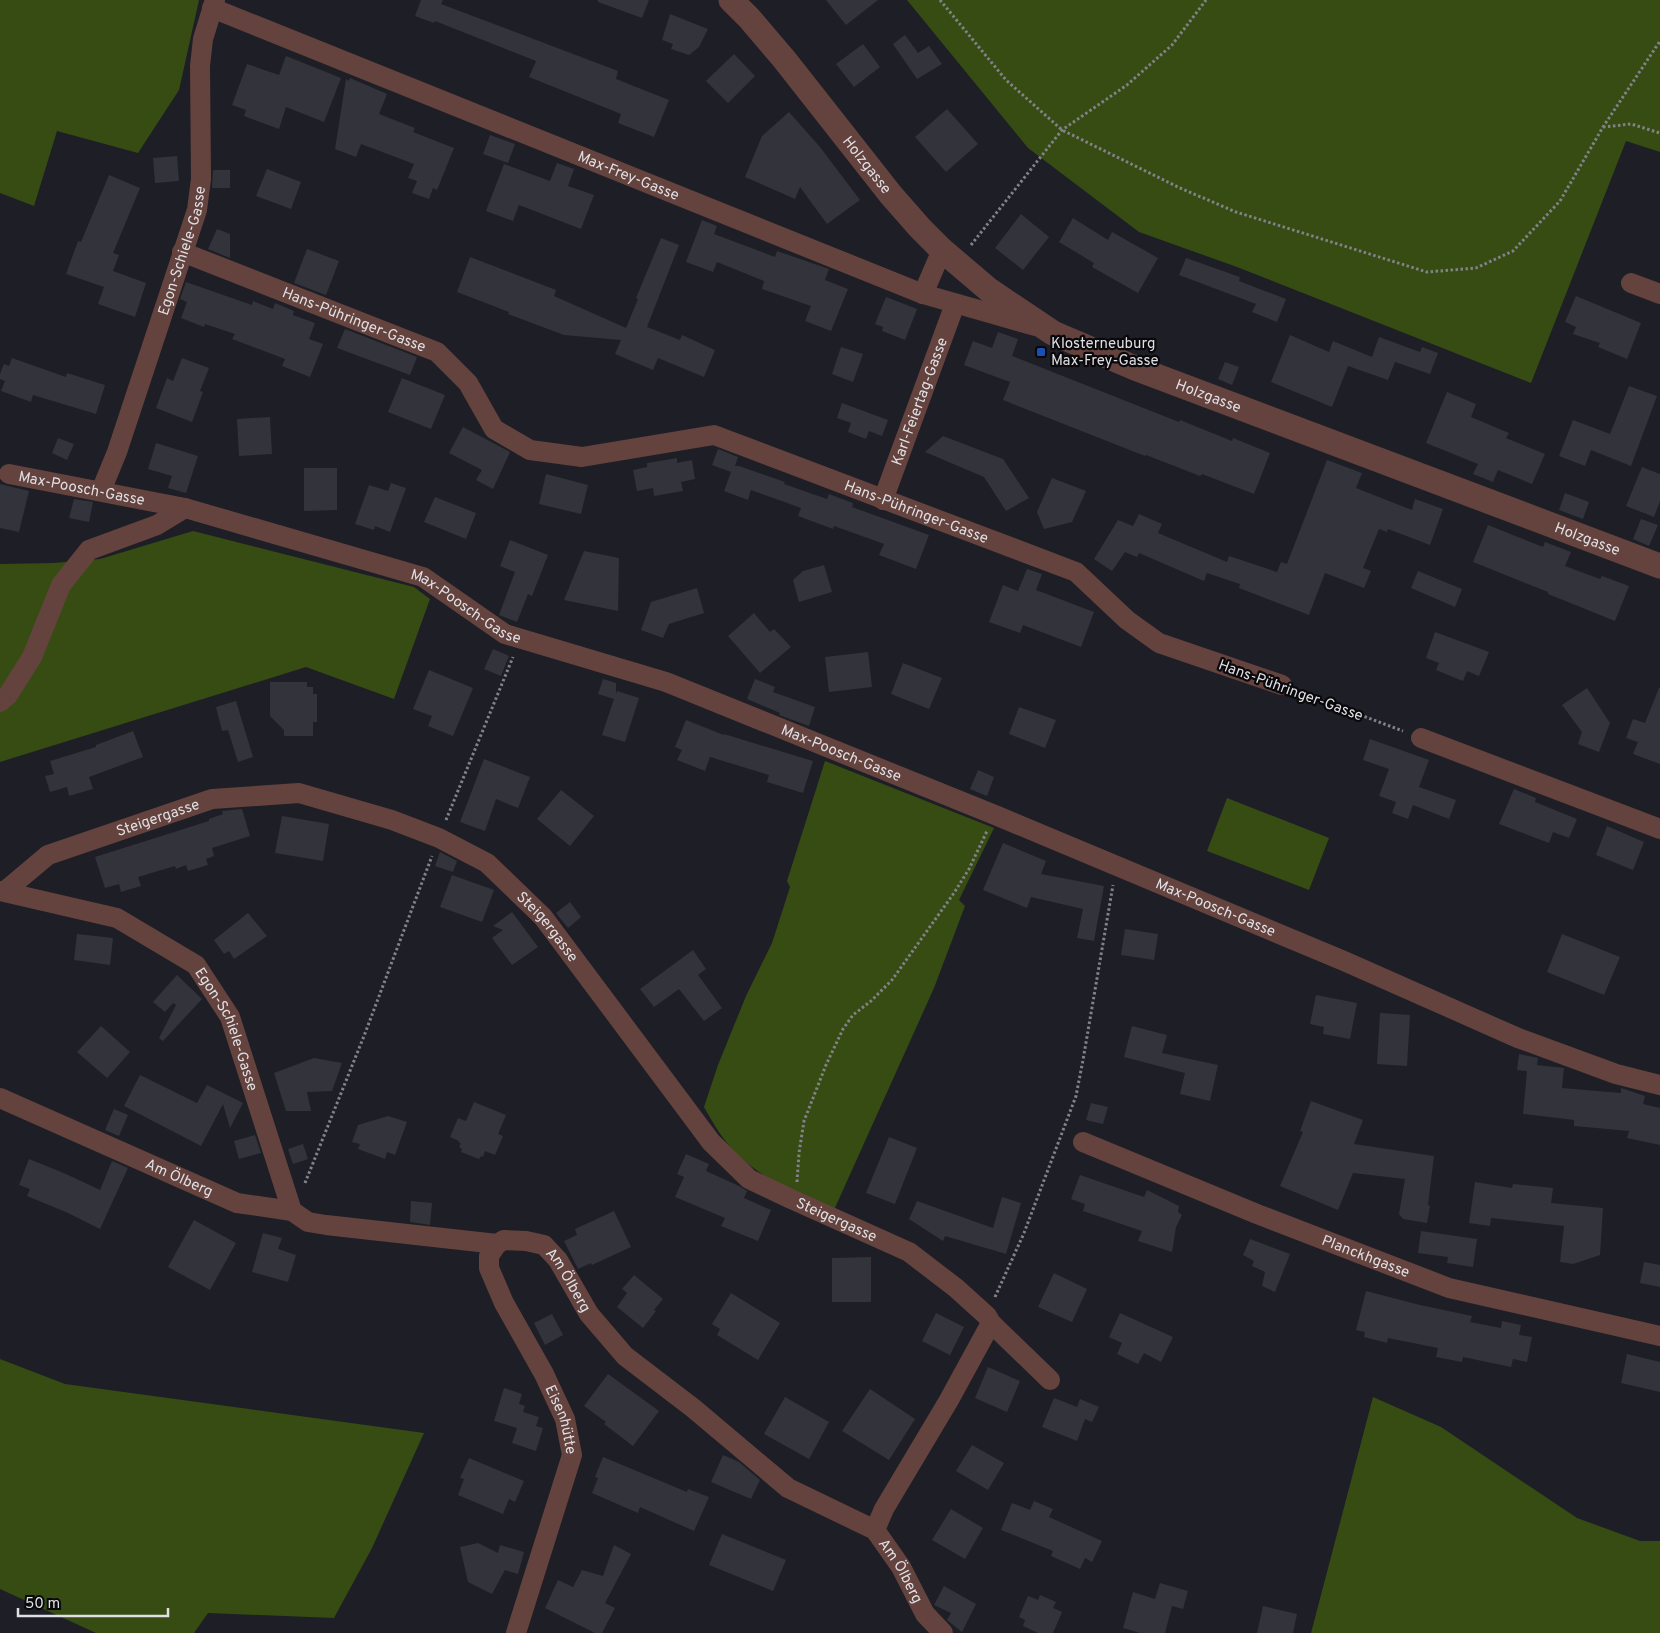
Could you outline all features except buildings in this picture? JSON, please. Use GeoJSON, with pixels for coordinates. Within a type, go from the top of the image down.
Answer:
{"type":"FeatureCollection","features":[{"type":"Feature","properties":{"kind":"street","name":"Holzgasse"},"geometry":{"type":"LineString","coordinates":[[731,0],[749,18],[778,53],[891,195],[949,257],[990,290],[1049,330],[1135,368],[1660,566]]}},
{"type":"Feature","properties":{"kind":"street","name":"Egon-Schiele-Gasse"},"geometry":{"type":"LineString","coordinates":[[101,491],[117,452],[197,210],[201,179],[200,66],[203,39],[214,4]]}},
{"type":"Feature","properties":{"kind":"street","name":"Max-Frey-Gasse"},"geometry":{"type":"LineString","coordinates":[[214,4],[923,294],[1049,330]]}},
{"type":"Feature","properties":{"kind":"street","name":"Hans-Pühringer-Gasse"},"geometry":{"type":"LineString","coordinates":[[182,252],[437,352],[468,384],[494,429],[530,450],[582,457],[714,435],[1076,572],[1127,620],[1159,643],[1282,685]]}},
{"type":"Feature","properties":{"kind":"street"},"geometry":{"type":"LineString","coordinates":[[923,294],[949,257]]}},
{"type":"Feature","properties":{"kind":"street"},"geometry":{"type":"LineString","coordinates":[[1632,283],[1660,294]]}},
{"type":"Feature","properties":{"kind":"street","name":"Karl-Feiertag-Gasse"},"geometry":{"type":"LineString","coordinates":[[883,500],[955,304]]}},
{"type":"Feature","properties":{"kind":"street","name":"Max-Poosch-Gasse"},"geometry":{"type":"LineString","coordinates":[[8,474],[185,508],[423,577],[505,634],[666,682],[996,815],[1344,961],[1518,1038],[1616,1074],[1660,1086]]}},
{"type":"Feature","properties":{"kind":"street"},"geometry":{"type":"LineString","coordinates":[[0,702],[8,695],[32,658],[61,585],[89,550],[157,525],[185,508]]}},
{"type":"Feature","properties":{"kind":"street"},"geometry":{"type":"LineString","coordinates":[[1421,738],[1660,829]]}},
{"type":"Feature","properties":{"kind":"street","name":"Steigergasse"},"geometry":{"type":"LineString","coordinates":[[2,891],[48,854],[212,799],[299,793],[392,820],[439,838],[487,863],[543,917],[711,1142],[749,1179],[909,1252],[956,1288],[1050,1380]]}},
{"type":"Feature","properties":{"kind":"street","name":"Egon-Schiele-Gasse"},"geometry":{"type":"LineString","coordinates":[[2,891],[117,918],[196,966],[230,1017],[292,1211]]}},
{"type":"Feature","properties":{"kind":"street","name":"Am Ölberg"},"geometry":{"type":"LineString","coordinates":[[0,1098],[237,1203],[292,1211],[308,1222],[326,1225],[497,1244],[504,1240],[526,1241],[544,1245],[558,1260],[589,1314],[625,1356],[693,1408],[788,1488],[875,1530],[901,1568],[925,1614],[943,1633]]}},
{"type":"Feature","properties":{"kind":"street","name":"Planckhgasse"},"geometry":{"type":"LineString","coordinates":[[1083,1142],[1257,1214],[1449,1288],[1660,1336]]}},
{"type":"Feature","properties":{"kind":"street","name":"Eisenhütte"},"geometry":{"type":"LineString","coordinates":[[497,1244],[489,1256],[489,1268],[504,1303],[544,1374],[565,1419],[572,1455],[516,1633]]}},
{"type":"Feature","properties":{"kind":"street"},"geometry":{"type":"LineString","coordinates":[[875,1530],[884,1509],[949,1400],[989,1320]]}},
{"type":"Feature","properties":{"kind":"path"},"geometry":{"type":"LineString","coordinates":[[940,0],[1006,80],[1062,130],[1180,188],[1236,212],[1427,272],[1476,268],[1513,251],[1560,201],[1603,127],[1660,41]]}},
{"type":"Feature","properties":{"kind":"path"},"geometry":{"type":"LineString","coordinates":[[949,257],[1062,130],[1127,85],[1172,45],[1206,0]]}},
{"type":"Feature","properties":{"kind":"path"},"geometry":{"type":"LineString","coordinates":[[1603,127],[1632,124],[1660,133]]}},
{"type":"Feature","properties":{"kind":"path"},"geometry":{"type":"LineString","coordinates":[[292,1211],[361,1044],[439,838],[521,639]]}},
{"type":"Feature","properties":{"kind":"path","name":"Hans-Pühringer-Gasse"},"geometry":{"type":"LineString","coordinates":[[1282,685],[1421,738]]}},
{"type":"Feature","properties":{"kind":"path"},"geometry":{"type":"LineString","coordinates":[[791,1199],[797,1189],[799,1153],[804,1121],[826,1065],[843,1029],[853,1015],[871,1001],[892,980],[954,893],[969,869],[996,815]]}},
{"type":"Feature","properties":{"kind":"path"},"geometry":{"type":"LineString","coordinates":[[989,1320],[1076,1096],[1116,866]]}},
{"type":"Feature","properties":{"kind":"green space"},"geometry":{"type":"Polygon","coordinates":[[[0,0],[199,0],[179,90],[138,153],[57,131],[34,206],[0,193],[0,0]]]}},
{"type":"Feature","properties":{"kind":"green space"},"geometry":{"type":"Polygon","coordinates":[[[907,0],[1660,0],[1660,152],[1626,141],[1531,383],[1237,267],[1139,232],[1028,148],[907,0]]]}},
{"type":"Feature","properties":{"kind":"green space"},"geometry":{"type":"Polygon","coordinates":[[[193,531],[414,587],[430,599],[394,699],[306,667],[0,762],[0,564],[54,563],[100,559],[193,531]]]}},
{"type":"Feature","properties":{"kind":"green space"},"geometry":{"type":"Polygon","coordinates":[[[825,761],[994,828],[959,900],[965,906],[934,988],[834,1210],[791,1190],[750,1165],[727,1143],[704,1107],[718,1065],[746,996],[772,943],[790,887],[787,881],[825,761]]]}},
{"type":"Feature","properties":{"kind":"green space"},"geometry":{"type":"Polygon","coordinates":[[[1227,798],[1329,838],[1309,890],[1207,851],[1227,798]]]}},
{"type":"Feature","properties":{"kind":"green space"},"geometry":{"type":"Polygon","coordinates":[[[0,1359],[65,1384],[424,1433],[372,1548],[334,1618],[208,1613],[194,1633],[96,1633],[0,1589],[0,1359]]]}},
{"type":"Feature","properties":{"kind":"green space"},"geometry":{"type":"Polygon","coordinates":[[[1373,1397],[1441,1427],[1577,1518],[1640,1541],[1660,1541],[1660,1633],[1311,1633],[1373,1397]]]}},
{"type":"Feature","properties":{"kind":"place","name":"Klosterneuburg Max-Frey-Gasse"},"geometry":{"type":"Point","coordinates":[1041,352]}}]}
